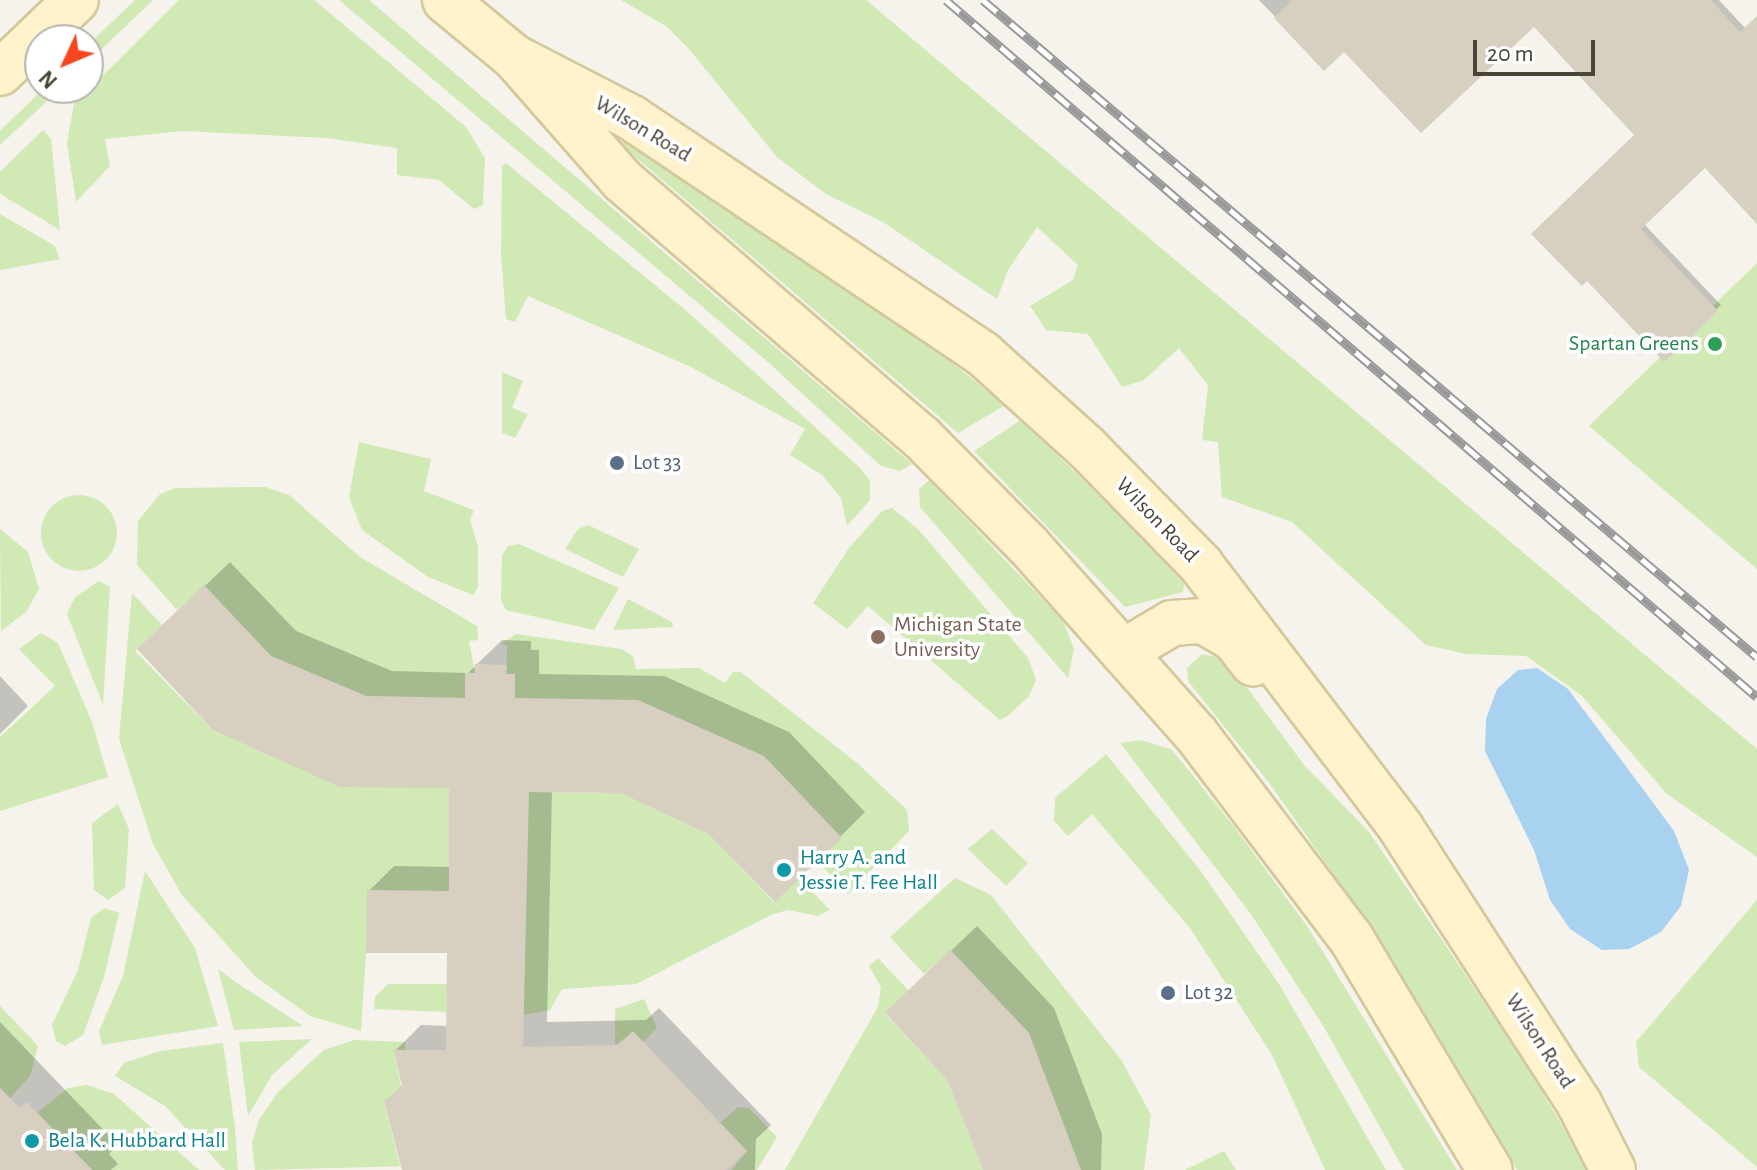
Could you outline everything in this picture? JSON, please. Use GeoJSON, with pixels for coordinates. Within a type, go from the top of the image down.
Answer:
{"type":"FeatureCollection","features":[{"type":"Feature","properties":{"kind":"street"},"geometry":{"type":"LineString","coordinates":[[0,73],[76,0]]}},
{"type":"Feature","properties":{"kind":"street","name":"Wilson Road"},"geometry":{"type":"LineString","coordinates":[[445,0],[514,57],[623,181],[921,437],[1028,545],[1196,734],[1351,938],[1490,1170]]}},
{"type":"Feature","properties":{"kind":"street","name":"Wilson Road"},"geometry":{"type":"LineString","coordinates":[[514,57],[632,118],[983,354],[1087,448],[1201,565],[1401,828],[1579,1103],[1613,1170]]}},
{"type":"Feature","properties":{"kind":"street"},"geometry":{"type":"LineString","coordinates":[[1123,652],[1172,623],[1203,621],[1234,639],[1334,770],[1401,828]]}},
{"type":"Feature","properties":{"kind":"green space"},"geometry":{"type":"Polygon","coordinates":[[[135,0],[153,0],[104,47],[104,30],[135,0]]]}},
{"type":"Feature","properties":{"kind":"green space"},"geometry":{"type":"Polygon","coordinates":[[[179,0],[314,0],[466,127],[485,158],[483,205],[474,209],[439,180],[397,175],[397,148],[326,138],[182,131],[105,139],[110,166],[76,202],[67,143],[74,104],[104,104],[104,74],[179,0]]]}},
{"type":"Feature","properties":{"kind":"green space"},"geometry":{"type":"Polygon","coordinates":[[[339,0],[369,0],[912,464],[900,471],[881,466],[769,363],[339,0]]]}},
{"type":"Feature","properties":{"kind":"green space"},"geometry":{"type":"Polygon","coordinates":[[[621,0],[866,0],[1757,749],[1757,857],[1667,794],[1581,695],[1526,656],[1466,654],[1426,645],[1292,522],[1222,497],[1218,442],[1202,440],[1208,385],[1179,348],[1144,380],[1122,387],[1088,334],[1046,330],[1030,306],[1073,280],[1078,265],[1037,227],[1008,270],[997,299],[883,222],[826,194],[777,157],[689,49],[666,26],[621,0]]]}},
{"type":"Feature","properties":{"kind":"green space"},"geometry":{"type":"Polygon","coordinates":[[[28,104],[44,104],[0,145],[0,131],[28,104]]]}},
{"type":"Feature","properties":{"kind":"green space"},"geometry":{"type":"Polygon","coordinates":[[[43,130],[51,139],[60,230],[0,194],[0,172],[43,130]]]}},
{"type":"Feature","properties":{"kind":"green space"},"geometry":{"type":"Polygon","coordinates":[[[627,138],[917,335],[1005,405],[958,433],[625,148],[622,140],[627,138]]]}},
{"type":"Feature","properties":{"kind":"green space"},"geometry":{"type":"Polygon","coordinates":[[[506,163],[689,313],[860,468],[870,481],[870,500],[847,526],[841,498],[822,475],[790,455],[805,429],[689,366],[528,296],[515,322],[506,319],[501,253],[502,166],[506,163]]]}},
{"type":"Feature","properties":{"kind":"green space"},"geometry":{"type":"Polygon","coordinates":[[[0,214],[55,246],[60,259],[0,270],[0,214]]]}},
{"type":"Feature","properties":{"kind":"green space","name":"Spartan Greens"},"geometry":{"type":"Polygon","coordinates":[[[1757,263],[1757,569],[1589,426],[1757,263]]]}},
{"type":"Feature","properties":{"kind":"green space"},"geometry":{"type":"Polygon","coordinates":[[[502,372],[523,381],[512,408],[528,414],[515,438],[502,433],[502,372]]]}},
{"type":"Feature","properties":{"kind":"green space"},"geometry":{"type":"Polygon","coordinates":[[[1021,420],[1141,536],[1184,584],[1183,592],[1125,607],[974,451],[1021,420]]]}},
{"type":"Feature","properties":{"kind":"green space"},"geometry":{"type":"Polygon","coordinates":[[[359,442],[431,459],[424,491],[474,510],[470,520],[478,547],[478,587],[473,595],[428,577],[362,530],[349,497],[359,442]]]}},
{"type":"Feature","properties":{"kind":"green space"},"geometry":{"type":"Polygon","coordinates":[[[929,480],[1063,621],[1074,649],[1068,678],[920,507],[919,489],[929,480]]]}},
{"type":"Feature","properties":{"kind":"green space"},"geometry":{"type":"Polygon","coordinates":[[[265,487],[289,495],[360,557],[477,626],[478,640],[469,641],[475,673],[465,674],[465,698],[366,696],[271,656],[204,586],[177,610],[137,565],[138,521],[160,494],[175,488],[265,487]]]}},
{"type":"Feature","properties":{"kind":"green space"},"geometry":{"type":"Polygon","coordinates":[[[72,495],[86,495],[100,501],[111,512],[117,533],[114,548],[106,560],[86,571],[72,571],[58,565],[47,554],[41,540],[41,526],[47,512],[58,501],[72,495]]]}},
{"type":"Feature","properties":{"kind":"green space"},"geometry":{"type":"Polygon","coordinates":[[[892,508],[918,529],[1028,658],[1036,680],[1029,696],[1008,716],[1000,720],[868,606],[847,629],[813,603],[849,548],[882,511],[892,508]]]}},
{"type":"Feature","properties":{"kind":"green space"},"geometry":{"type":"Polygon","coordinates":[[[588,525],[639,549],[623,577],[565,549],[578,529],[588,525]]]}},
{"type":"Feature","properties":{"kind":"green space"},"geometry":{"type":"Polygon","coordinates":[[[0,529],[28,552],[39,589],[26,612],[1,631],[0,529]]]}},
{"type":"Feature","properties":{"kind":"green space"},"geometry":{"type":"Polygon","coordinates":[[[519,544],[619,588],[594,630],[506,610],[501,600],[502,556],[508,546],[519,544]]]}},
{"type":"Feature","properties":{"kind":"green space"},"geometry":{"type":"Polygon","coordinates":[[[99,581],[110,587],[103,705],[67,614],[75,597],[99,581]]]}},
{"type":"Feature","properties":{"kind":"green space"},"geometry":{"type":"Polygon","coordinates":[[[132,593],[162,625],[135,651],[213,730],[457,788],[449,804],[449,891],[366,953],[361,1031],[310,1016],[256,977],[182,895],[153,844],[119,739],[132,593]]]}},
{"type":"Feature","properties":{"kind":"green space"},"geometry":{"type":"Polygon","coordinates":[[[628,599],[672,622],[673,627],[613,630],[628,599]]]}},
{"type":"Feature","properties":{"kind":"green space"},"geometry":{"type":"Polygon","coordinates":[[[41,633],[58,643],[92,722],[108,777],[0,811],[0,737],[55,686],[19,649],[41,633]]]}},
{"type":"Feature","properties":{"kind":"green space"},"geometry":{"type":"Polygon","coordinates":[[[516,634],[621,649],[633,656],[636,669],[699,668],[725,683],[733,672],[741,672],[857,763],[907,810],[909,831],[848,894],[817,861],[515,698],[515,674],[506,674],[507,645],[500,644],[516,634]]]}},
{"type":"Feature","properties":{"kind":"green space"},"geometry":{"type":"Polygon","coordinates":[[[1202,654],[1226,659],[1304,765],[1369,832],[1521,1057],[1589,1170],[1517,1170],[1379,939],[1270,784],[1188,681],[1187,668],[1202,654]]]}},
{"type":"Feature","properties":{"kind":"green space"},"geometry":{"type":"Polygon","coordinates":[[[1141,740],[1172,750],[1232,824],[1309,929],[1457,1170],[1404,1170],[1324,1027],[1251,914],[1120,743],[1141,740]]]}},
{"type":"Feature","properties":{"kind":"green space"},"geometry":{"type":"Polygon","coordinates":[[[1106,754],[1200,870],[1279,984],[1386,1170],[1325,1170],[1272,1055],[1190,928],[1092,814],[1068,836],[1054,821],[1055,798],[1106,754]]]}},
{"type":"Feature","properties":{"kind":"green space"},"geometry":{"type":"Polygon","coordinates":[[[522,792],[620,793],[708,834],[774,902],[799,878],[830,910],[818,916],[788,910],[773,914],[636,984],[562,989],[550,1010],[523,1015],[522,792]]]}},
{"type":"Feature","properties":{"kind":"green space"},"geometry":{"type":"Polygon","coordinates":[[[118,804],[129,829],[125,888],[108,900],[94,890],[92,823],[118,804]]]}},
{"type":"Feature","properties":{"kind":"green space"},"geometry":{"type":"Polygon","coordinates":[[[992,829],[1028,863],[1006,886],[968,849],[992,829]]]}},
{"type":"Feature","properties":{"kind":"green space"},"geometry":{"type":"Polygon","coordinates":[[[145,871],[195,948],[218,1026],[102,1045],[99,1031],[123,976],[145,871]]]}},
{"type":"Feature","properties":{"kind":"green space"},"geometry":{"type":"Polygon","coordinates":[[[955,878],[991,895],[1122,1061],[1151,1115],[1144,1170],[1077,1170],[1029,1033],[951,950],[924,974],[890,937],[955,878]]]}},
{"type":"Feature","properties":{"kind":"green space"},"geometry":{"type":"Polygon","coordinates":[[[1757,900],[1757,1167],[1639,1067],[1636,1042],[1757,900]]]}},
{"type":"Feature","properties":{"kind":"green space"},"geometry":{"type":"Polygon","coordinates":[[[104,908],[119,913],[104,977],[83,1035],[65,1046],[56,1041],[52,1025],[78,970],[91,918],[104,908]]]}},
{"type":"Feature","properties":{"kind":"green space"},"geometry":{"type":"Polygon","coordinates":[[[878,958],[909,991],[885,1014],[947,1080],[983,1170],[785,1170],[878,1007],[881,987],[869,966],[878,958]]]}},
{"type":"Feature","properties":{"kind":"green space"},"geometry":{"type":"Polygon","coordinates":[[[218,969],[237,983],[303,1026],[234,1030],[218,969]]]}},
{"type":"Feature","properties":{"kind":"green space"},"geometry":{"type":"Polygon","coordinates":[[[388,984],[447,984],[446,1012],[374,1009],[375,997],[388,984]]]}},
{"type":"Feature","properties":{"kind":"green space"},"geometry":{"type":"Polygon","coordinates":[[[644,999],[657,1028],[643,1042],[633,1032],[615,1045],[615,1009],[644,999]]]}},
{"type":"Feature","properties":{"kind":"green space"},"geometry":{"type":"Polygon","coordinates":[[[0,1006],[38,1046],[30,1076],[10,1098],[0,1088],[0,1006]]]}},
{"type":"Feature","properties":{"kind":"green space"},"geometry":{"type":"Polygon","coordinates":[[[312,1039],[272,1075],[248,1116],[239,1042],[312,1039]]]}},
{"type":"Feature","properties":{"kind":"green space"},"geometry":{"type":"Polygon","coordinates":[[[354,1040],[405,1042],[405,1050],[395,1055],[402,1092],[384,1102],[400,1165],[411,1166],[255,1170],[252,1143],[259,1120],[278,1092],[324,1050],[354,1040]]]}},
{"type":"Feature","properties":{"kind":"green space"},"geometry":{"type":"Polygon","coordinates":[[[223,1043],[238,1170],[225,1170],[165,1106],[115,1076],[124,1063],[160,1051],[223,1043]]]}},
{"type":"Feature","properties":{"kind":"green space"},"geometry":{"type":"Polygon","coordinates":[[[87,1085],[114,1094],[199,1170],[92,1170],[37,1113],[68,1088],[87,1085]]]}},
{"type":"Feature","properties":{"kind":"green space"},"geometry":{"type":"Polygon","coordinates":[[[738,1107],[749,1108],[777,1137],[757,1170],[732,1170],[747,1151],[720,1123],[738,1107]]]}},
{"type":"Feature","properties":{"kind":"green space"},"geometry":{"type":"Polygon","coordinates":[[[1224,1151],[1236,1170],[1185,1170],[1201,1162],[1224,1151]]]}},
{"type":"Feature","properties":{"kind":"water"},"geometry":{"type":"Polygon","coordinates":[[[1537,668],[1568,689],[1674,831],[1689,870],[1681,906],[1661,932],[1629,949],[1602,950],[1570,929],[1550,900],[1534,850],[1485,751],[1486,719],[1497,689],[1518,670],[1537,668]]]}},
{"type":"Feature","properties":{"kind":"building"},"geometry":{"type":"Polygon","coordinates":[[[1292,0],[1711,0],[1740,32],[1757,16],[1757,224],[1705,168],[1641,229],[1718,311],[1664,362],[1587,281],[1582,286],[1531,234],[1634,135],[1534,27],[1421,133],[1344,52],[1324,71],[1274,18],[1292,0]]]}},
{"type":"Feature","properties":{"kind":"building","name":"Harry A. and Jessie T. Fee Hall"},"geometry":{"type":"Polygon","coordinates":[[[204,585],[271,656],[366,696],[465,698],[465,673],[475,673],[475,664],[507,665],[506,674],[515,674],[515,698],[638,700],[764,756],[842,838],[775,902],[708,834],[620,793],[529,792],[523,1047],[619,1045],[633,1031],[747,1151],[727,1170],[402,1170],[384,1101],[402,1087],[394,1050],[446,1050],[447,953],[366,953],[367,890],[449,891],[449,788],[340,787],[213,730],[137,649],[204,585]]]}},
{"type":"Feature","properties":{"kind":"building","name":"Harry A. and Jessie T. Fee Hall"},"geometry":{"type":"Polygon","coordinates":[[[950,950],[1029,1033],[1081,1170],[983,1170],[947,1080],[885,1013],[950,950]]]}},
{"type":"Feature","properties":{"kind":"building","name":"Bela K. Hubbard Hall"},"geometry":{"type":"Polygon","coordinates":[[[0,1088],[20,1108],[27,1102],[92,1170],[0,1170],[0,1088]]]}},
{"type":"Feature","properties":{"kind":"railway"},"geometry":{"type":"LineString","coordinates":[[946,0],[1757,697]]}},
{"type":"Feature","properties":{"kind":"railway"},"geometry":{"type":"LineString","coordinates":[[983,0],[1757,657]]}},
{"type":"Feature","properties":{"kind":"place","name":"Spartan Greens"},"geometry":{"type":"Point","coordinates":[1715,344]}},
{"type":"Feature","properties":{"kind":"place","name":"Lot 33"},"geometry":{"type":"Point","coordinates":[617,463]}},
{"type":"Feature","properties":{"kind":"place","name":"Michigan State University"},"geometry":{"type":"Point","coordinates":[878,637]}},
{"type":"Feature","properties":{"kind":"place","name":"Harry A. and Jessie T. Fee Hall"},"geometry":{"type":"Point","coordinates":[784,870]}},
{"type":"Feature","properties":{"kind":"place","name":"Lot 32"},"geometry":{"type":"Point","coordinates":[1168,993]}},
{"type":"Feature","properties":{"kind":"place","name":"Bela K. Hubbard Hall"},"geometry":{"type":"Point","coordinates":[32,1141]}}]}
